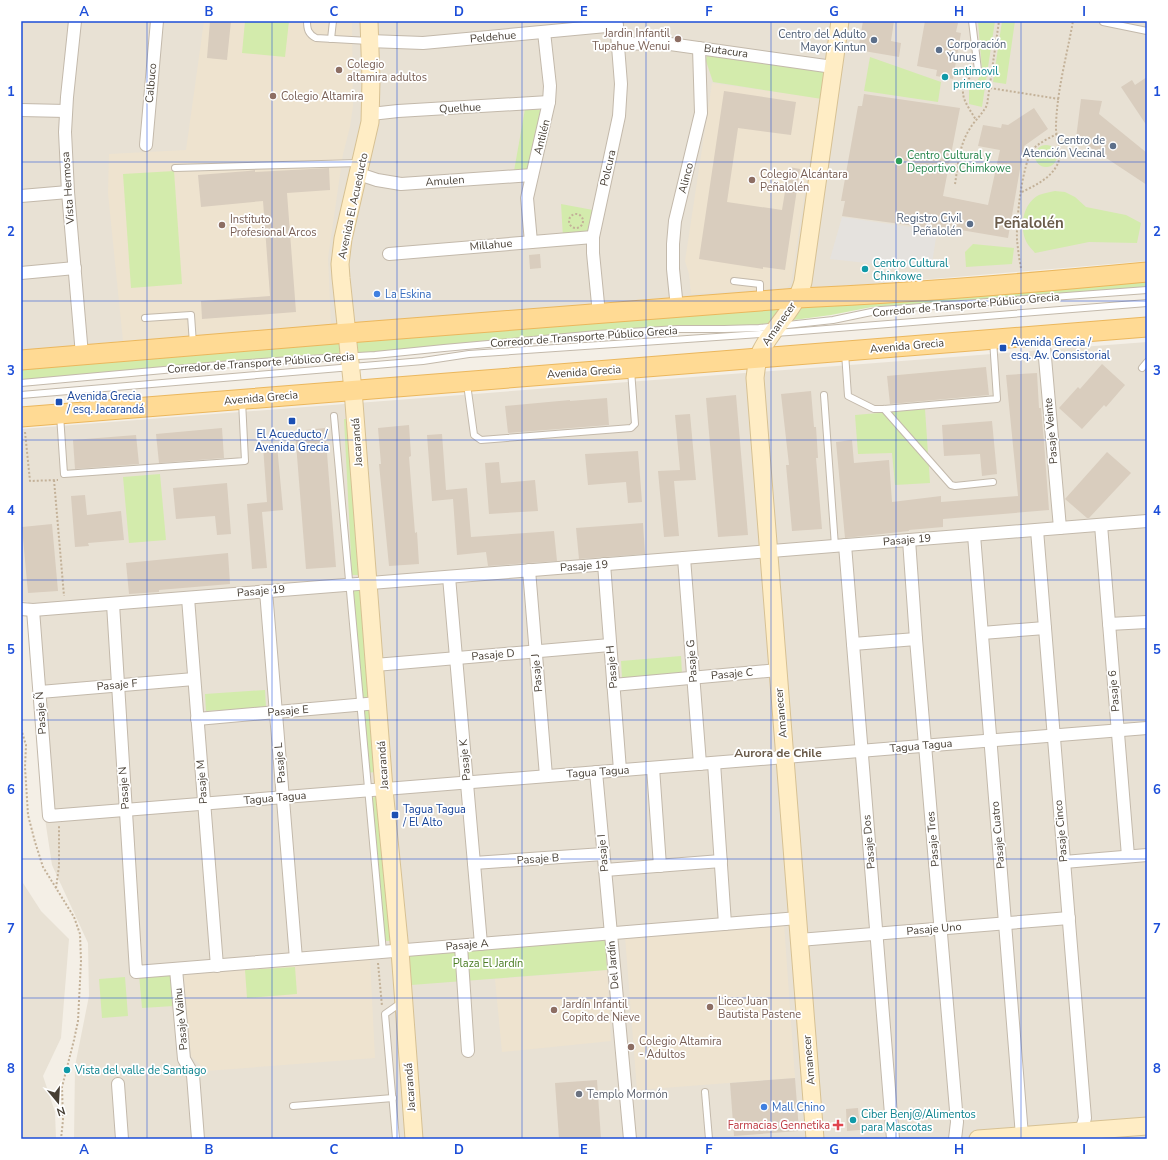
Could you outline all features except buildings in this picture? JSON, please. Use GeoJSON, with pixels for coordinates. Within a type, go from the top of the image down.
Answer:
{"type":"FeatureCollection","features":[{"type":"Feature","properties":{"kind":"main road"},"geometry":{"type":"LineString","coordinates":[[21,360],[798,298],[874,295],[1024,284],[1147,272]]}},
{"type":"Feature","properties":{"kind":"main road","name":"Avenida Grecia"},"geometry":{"type":"LineString","coordinates":[[21,417],[1147,327]]}},
{"type":"Feature","properties":{"kind":"street","name":"Vista Hermosa"},"geometry":{"type":"LineString","coordinates":[[75,21],[66,111],[65,146],[82,355]]}},
{"type":"Feature","properties":{"kind":"street","name":"Calbuco"},"geometry":{"type":"LineString","coordinates":[[146,145],[157,21]]}},
{"type":"Feature","properties":{"kind":"street","name":"Avenida El Acueducto"},"geometry":{"type":"LineString","coordinates":[[353,390],[340,264],[343,239],[360,169],[371,114],[369,21]]}},
{"type":"Feature","properties":{"kind":"street"},"geometry":{"type":"LineString","coordinates":[[798,298],[806,266],[840,21]]}},
{"type":"Feature","properties":{"kind":"street","name":"Peldehue"},"geometry":{"type":"LineString","coordinates":[[369,41],[423,43],[544,32],[616,23]]}},
{"type":"Feature","properties":{"kind":"street","name":"Polcura"},"geometry":{"type":"LineString","coordinates":[[599,314],[593,253],[593,236],[619,116],[621,89],[616,23]]}},
{"type":"Feature","properties":{"kind":"street","name":"Antilén"},"geometry":{"type":"LineString","coordinates":[[531,242],[527,203],[549,102],[550,86],[544,32]]}},
{"type":"Feature","properties":{"kind":"street","name":"Butacura"},"geometry":{"type":"LineString","coordinates":[[618,44],[663,42],[833,67]]}},
{"type":"Feature","properties":{"kind":"street","name":"Alinco"},"geometry":{"type":"LineString","coordinates":[[677,308],[673,269],[675,221],[701,113],[700,48]]}},
{"type":"Feature","properties":{"kind":"street","name":"Quelhue"},"geometry":{"type":"LineString","coordinates":[[371,114],[549,102]]}},
{"type":"Feature","properties":{"kind":"street"},"geometry":{"type":"LineString","coordinates":[[21,110],[66,111]]}},
{"type":"Feature","properties":{"kind":"street","name":"Amulen"},"geometry":{"type":"LineString","coordinates":[[360,169],[388,182],[401,184],[532,175]]}},
{"type":"Feature","properties":{"kind":"street"},"geometry":{"type":"LineString","coordinates":[[21,196],[68,192]]}},
{"type":"Feature","properties":{"kind":"street","name":"Millahue"},"geometry":{"type":"LineString","coordinates":[[389,254],[593,236]]}},
{"type":"Feature","properties":{"kind":"street"},"geometry":{"type":"LineString","coordinates":[[21,272],[74,268]]}},
{"type":"Feature","properties":{"kind":"street","name":"Amanecer"},"geometry":{"type":"LineString","coordinates":[[798,298],[774,330],[761,351],[755,378],[815,1139]]}},
{"type":"Feature","properties":{"kind":"street","name":"Pasaje Veinte"},"geometry":{"type":"LineString","coordinates":[[1042,335],[1060,528]]}},
{"type":"Feature","properties":{"kind":"street","name":"Jacarandá"},"geometry":{"type":"LineString","coordinates":[[353,390],[378,703],[377,790],[400,951],[414,1139]]}},
{"type":"Feature","properties":{"kind":"street","name":"Pasaje 19"},"geometry":{"type":"LineString","coordinates":[[21,609],[33,610],[65,608],[1147,521]]}},
{"type":"Feature","properties":{"kind":"street","name":"Pasaje 6"},"geometry":{"type":"LineString","coordinates":[[1101,525],[1128,856]]}},
{"type":"Feature","properties":{"kind":"street","name":"Pasaje Cinco"},"geometry":{"type":"LineString","coordinates":[[1037,530],[1085,1118],[1080,1135]]}},
{"type":"Feature","properties":{"kind":"street","name":"Pasaje Cuatro"},"geometry":{"type":"LineString","coordinates":[[974,535],[1022,1136]]}},
{"type":"Feature","properties":{"kind":"street","name":"Pasaje Tres"},"geometry":{"type":"LineString","coordinates":[[909,540],[957,1122],[955,1139]]}},
{"type":"Feature","properties":{"kind":"street","name":"Pasaje Dos"},"geometry":{"type":"LineString","coordinates":[[840,545],[853,644],[893,1139]]}},
{"type":"Feature","properties":{"kind":"street","name":"Pasaje G"},"geometry":{"type":"LineString","coordinates":[[684,558],[700,764]]}},
{"type":"Feature","properties":{"kind":"street","name":"Pasaje H"},"geometry":{"type":"LineString","coordinates":[[604,564],[620,770]]}},
{"type":"Feature","properties":{"kind":"street","name":"Pasaje J"},"geometry":{"type":"LineString","coordinates":[[529,570],[546,776]]}},
{"type":"Feature","properties":{"kind":"street","name":"Pasaje K"},"geometry":{"type":"LineString","coordinates":[[449,577],[481,944]]}},
{"type":"Feature","properties":{"kind":"street","name":"Pasaje L"},"geometry":{"type":"LineString","coordinates":[[266,591],[296,959]]}},
{"type":"Feature","properties":{"kind":"street","name":"Pasaje M"},"geometry":{"type":"LineString","coordinates":[[188,598],[217,966]]}},
{"type":"Feature","properties":{"kind":"street","name":"Pasaje N"},"geometry":{"type":"LineString","coordinates":[[113,604],[136,972]]}},
{"type":"Feature","properties":{"kind":"street","name":"Pasaje Ñ"},"geometry":{"type":"LineString","coordinates":[[33,610],[40,692],[54,815]]}},
{"type":"Feature","properties":{"kind":"street"},"geometry":{"type":"LineString","coordinates":[[1109,624],[1147,622]]}},
{"type":"Feature","properties":{"kind":"street"},"geometry":{"type":"LineString","coordinates":[[982,633],[1045,628]]}},
{"type":"Feature","properties":{"kind":"street"},"geometry":{"type":"LineString","coordinates":[[853,644],[916,639]]}},
{"type":"Feature","properties":{"kind":"street","name":"Pasaje D"},"geometry":{"type":"LineString","coordinates":[[375,664],[610,645]]}},
{"type":"Feature","properties":{"kind":"street","name":"Pasaje C"},"geometry":{"type":"LineString","coordinates":[[613,685],[778,670]]}},
{"type":"Feature","properties":{"kind":"street","name":"Pasaje F"},"geometry":{"type":"LineString","coordinates":[[40,692],[194,679]]}},
{"type":"Feature","properties":{"kind":"street","name":"Pasaje E"},"geometry":{"type":"LineString","coordinates":[[197,719],[378,703]]}},
{"type":"Feature","properties":{"kind":"street","name":"Tagua Tagua"},"geometry":{"type":"LineString","coordinates":[[54,815],[1147,728]]}},
{"type":"Feature","properties":{"kind":"street"},"geometry":{"type":"LineString","coordinates":[[714,763],[725,924]]}},
{"type":"Feature","properties":{"kind":"street"},"geometry":{"type":"LineString","coordinates":[[653,768],[660,866]]}},
{"type":"Feature","properties":{"kind":"street","name":"Pasaje I"},"geometry":{"type":"LineString","coordinates":[[596,772],[610,933]]}},
{"type":"Feature","properties":{"kind":"street","name":"Pasaje B"},"geometry":{"type":"LineString","coordinates":[[474,863],[603,854]]}},
{"type":"Feature","properties":{"kind":"street"},"geometry":{"type":"LineString","coordinates":[[1064,862],[1147,855]]}},
{"type":"Feature","properties":{"kind":"street"},"geometry":{"type":"LineString","coordinates":[[605,870],[721,861]]}},
{"type":"Feature","properties":{"kind":"street","name":"Pasaje A"},"geometry":{"type":"LineString","coordinates":[[136,972],[798,918]]}},
{"type":"Feature","properties":{"kind":"street","name":"Pasaje Uno"},"geometry":{"type":"LineString","coordinates":[[799,940],[1069,918]]}},
{"type":"Feature","properties":{"kind":"street","name":"Del Jardín"},"geometry":{"type":"LineString","coordinates":[[610,933],[630,1139]]}},
{"type":"Feature","properties":{"kind":"street"},"geometry":{"type":"LineString","coordinates":[[461,946],[468,1051]]}},
{"type":"Feature","properties":{"kind":"street","name":"Pasaje Vaihu"},"geometry":{"type":"LineString","coordinates":[[176,969],[184,1059],[193,1075],[198,1139]]}},
{"type":"Feature","properties":{"kind":"street"},"geometry":{"type":"LineString","coordinates":[[118,1084],[122,1139]]}},
{"type":"Feature","properties":{"kind":"street"},"geometry":{"type":"LineString","coordinates":[[978,1139],[1022,1136],[1080,1135],[1147,1126]]}},
{"type":"Feature","properties":{"kind":"lane"},"geometry":{"type":"LineString","coordinates":[[307,21],[307,30],[316,38],[369,41]]}},
{"type":"Feature","properties":{"kind":"lane"},"geometry":{"type":"LineString","coordinates":[[331,39],[333,21]]}},
{"type":"Feature","properties":{"kind":"lane"},"geometry":{"type":"LineString","coordinates":[[972,21],[978,70]]}},
{"type":"Feature","properties":{"kind":"lane"},"geometry":{"type":"LineString","coordinates":[[1103,21],[1147,31]]}},
{"type":"Feature","properties":{"kind":"lane"},"geometry":{"type":"LineString","coordinates":[[175,168],[360,169]]}},
{"type":"Feature","properties":{"kind":"lane"},"geometry":{"type":"LineString","coordinates":[[734,281],[760,284],[760,301]]}},
{"type":"Feature","properties":{"kind":"lane","name":"Corredor de Transporte Público Grecia"},"geometry":{"type":"LineString","coordinates":[[21,395],[350,362],[375,355],[452,347],[678,329],[774,330],[881,310],[1147,290]]}},
{"type":"Feature","properties":{"kind":"lane","name":"Corredor de Transporte Público Grecia"},"geometry":{"type":"LineString","coordinates":[[21,383],[219,365],[423,361],[469,354],[1147,303]]}},
{"type":"Feature","properties":{"kind":"lane"},"geometry":{"type":"LineString","coordinates":[[145,318],[191,316],[193,346]]}},
{"type":"Feature","properties":{"kind":"lane"},"geometry":{"type":"LineString","coordinates":[[845,351],[848,396],[874,410],[997,399],[993,339]]}},
{"type":"Feature","properties":{"kind":"lane"},"geometry":{"type":"LineString","coordinates":[[1142,368],[1147,362]]}},
{"type":"Feature","properties":{"kind":"lane"},"geometry":{"type":"LineString","coordinates":[[467,381],[474,435],[481,440],[489,440],[633,427],[635,424],[631,368]]}},
{"type":"Feature","properties":{"kind":"lane"},"geometry":{"type":"LineString","coordinates":[[824,395],[840,545]]}},
{"type":"Feature","properties":{"kind":"lane"},"geometry":{"type":"LineString","coordinates":[[60,414],[64,474],[245,461],[242,399]]}},
{"type":"Feature","properties":{"kind":"lane"},"geometry":{"type":"LineString","coordinates":[[884,409],[951,485],[993,482]]}},
{"type":"Feature","properties":{"kind":"lane"},"geometry":{"type":"LineString","coordinates":[[334,416],[361,705],[377,790],[383,952]]}},
{"type":"Feature","properties":{"kind":"lane"},"geometry":{"type":"LineString","coordinates":[[396,1139],[386,1014],[404,1001]]}},
{"type":"Feature","properties":{"kind":"lane"},"geometry":{"type":"LineString","coordinates":[[705,1092],[709,1139]]}},
{"type":"Feature","properties":{"kind":"lane"},"geometry":{"type":"LineString","coordinates":[[293,1106],[393,1098]]}},
{"type":"Feature","properties":{"kind":"path"},"geometry":{"type":"LineString","coordinates":[[955,184],[963,140],[976,120],[983,113],[987,105],[999,21]]}},
{"type":"Feature","properties":{"kind":"path"},"geometry":{"type":"LineString","coordinates":[[1022,192],[1040,183],[1049,176],[1057,166],[1060,157],[1060,146],[1056,126],[1058,99],[1073,21]]}},
{"type":"Feature","properties":{"kind":"path"},"geometry":{"type":"LineString","coordinates":[[976,120],[962,92],[963,85],[966,80],[978,70]]}},
{"type":"Feature","properties":{"kind":"path"},"geometry":{"type":"LineString","coordinates":[[990,88],[1058,99]]}},
{"type":"Feature","properties":{"kind":"path"},"geometry":{"type":"LineString","coordinates":[[1024,284],[1017,240],[1022,192],[1027,165],[1033,149],[1057,134]]}},
{"type":"Feature","properties":{"kind":"path"},"geometry":{"type":"LineString","coordinates":[[574,214],[581,215],[583,222],[582,226],[575,228],[570,226],[568,221],[570,216],[574,214]]}},
{"type":"Feature","properties":{"kind":"path"},"geometry":{"type":"LineString","coordinates":[[54,480],[65,608]]}},
{"type":"Feature","properties":{"kind":"path"},"geometry":{"type":"LineString","coordinates":[[21,729],[26,745],[25,767],[28,815],[44,866],[74,917],[80,934],[81,961],[78,1021],[62,1087],[63,1120],[61,1139]]}},
{"type":"Feature","properties":{"kind":"path"},"geometry":{"type":"LineString","coordinates":[[54,815],[59,866],[56,888]]}},
{"type":"Feature","properties":{"kind":"shaded area"},"geometry":{"type":"Polygon","coordinates":[[[21,21],[1147,21],[1147,261],[790,291],[123,341],[21,351],[21,21]]]}},
{"type":"Feature","properties":{"kind":"shaded area","name":"Instituto Profesional Arcos"},"geometry":{"type":"Polygon","coordinates":[[[204,21],[352,21],[353,106],[350,127],[343,154],[328,258],[331,325],[123,341],[108,193],[109,154],[186,150],[204,21]]]}},
{"type":"Feature","properties":{"kind":"shaded area","name":"Colegio Alcántara Peñalolén"},"geometry":{"type":"Polygon","coordinates":[[[712,83],[819,98],[791,283],[787,288],[691,294],[689,274],[685,261],[712,83]]]}},
{"type":"Feature","properties":{"kind":"shaded area"},"geometry":{"type":"Polygon","coordinates":[[[842,217],[937,231],[931,270],[830,259],[842,217]]]}},
{"type":"Feature","properties":{"kind":"shaded area"},"geometry":{"type":"Polygon","coordinates":[[[1147,342],[1147,1139],[74,1139],[75,1066],[89,996],[88,943],[52,865],[45,819],[28,602],[21,601],[21,429],[1147,342]]]}},
{"type":"Feature","properties":{"kind":"shaded area"},"geometry":{"type":"Polygon","coordinates":[[[21,867],[23,883],[41,911],[69,939],[61,1038],[43,1076],[55,1112],[56,1139],[21,1139],[21,867]]]}},
{"type":"Feature","properties":{"kind":"shaded area","name":"Liceo Juan Bautista Pastene"},"geometry":{"type":"Polygon","coordinates":[[[784,924],[795,1078],[637,1090],[625,936],[784,924]]]}},
{"type":"Feature","properties":{"kind":"shaded area"},"geometry":{"type":"Polygon","coordinates":[[[370,959],[375,1058],[206,1071],[191,1056],[184,978],[186,973],[370,959]]]}},
{"type":"Feature","properties":{"kind":"shaded area","name":"Jardín Infantil Copito de Nieve"},"geometry":{"type":"Polygon","coordinates":[[[607,970],[611,1041],[502,1052],[495,979],[607,970]]]}},
{"type":"Feature","properties":{"kind":"green space"},"geometry":{"type":"Polygon","coordinates":[[[245,21],[289,21],[285,57],[242,53],[245,21]]]}},
{"type":"Feature","properties":{"kind":"green space"},"geometry":{"type":"Polygon","coordinates":[[[978,21],[995,21],[982,107],[969,104],[969,88],[980,76],[982,70],[978,21]]]}},
{"type":"Feature","properties":{"kind":"green space"},"geometry":{"type":"Polygon","coordinates":[[[1002,21],[1015,21],[1006,84],[993,82],[1002,21]]]}},
{"type":"Feature","properties":{"kind":"green space"},"geometry":{"type":"Polygon","coordinates":[[[707,54],[826,72],[822,99],[713,82],[706,61],[707,54]]]}},
{"type":"Feature","properties":{"kind":"green space"},"geometry":{"type":"Polygon","coordinates":[[[870,57],[941,82],[938,102],[864,91],[870,57]]]}},
{"type":"Feature","properties":{"kind":"green space"},"geometry":{"type":"Polygon","coordinates":[[[525,109],[544,110],[530,171],[514,171],[525,109]]]}},
{"type":"Feature","properties":{"kind":"green space"},"geometry":{"type":"Polygon","coordinates":[[[1046,145],[1054,148],[1057,156],[1054,164],[1046,167],[1038,164],[1035,156],[1038,148],[1046,145]]]}},
{"type":"Feature","properties":{"kind":"green space"},"geometry":{"type":"Polygon","coordinates":[[[174,171],[182,284],[131,288],[123,174],[174,171]]]}},
{"type":"Feature","properties":{"kind":"green space"},"geometry":{"type":"Polygon","coordinates":[[[1055,191],[1065,192],[1075,197],[1086,207],[1126,215],[1141,223],[1137,243],[1089,242],[1035,253],[1028,244],[1023,230],[1026,210],[1033,199],[1039,195],[1055,191]]]}},
{"type":"Feature","properties":{"kind":"green space"},"geometry":{"type":"Polygon","coordinates":[[[561,204],[593,210],[591,235],[563,237],[561,204]]]}},
{"type":"Feature","properties":{"kind":"green space"},"geometry":{"type":"Polygon","coordinates":[[[973,244],[1014,248],[1012,264],[966,267],[965,252],[973,244]]]}},
{"type":"Feature","properties":{"kind":"green space"},"geometry":{"type":"Polygon","coordinates":[[[1147,278],[1147,287],[872,307],[831,315],[757,325],[671,327],[546,336],[358,354],[306,355],[21,380],[21,366],[1147,278]]]}},
{"type":"Feature","properties":{"kind":"green space"},"geometry":{"type":"Polygon","coordinates":[[[925,409],[930,483],[895,485],[892,453],[858,454],[855,415],[925,409]]]}},
{"type":"Feature","properties":{"kind":"green space"},"geometry":{"type":"Polygon","coordinates":[[[344,419],[351,419],[361,575],[352,575],[344,419]]]}},
{"type":"Feature","properties":{"kind":"green space"},"geometry":{"type":"Polygon","coordinates":[[[160,474],[166,540],[129,543],[123,477],[160,474]]]}},
{"type":"Feature","properties":{"kind":"green space"},"geometry":{"type":"Polygon","coordinates":[[[361,588],[371,698],[359,699],[349,589],[361,588]]]}},
{"type":"Feature","properties":{"kind":"green space"},"geometry":{"type":"Polygon","coordinates":[[[681,656],[682,673],[622,678],[621,661],[681,656]]]}},
{"type":"Feature","properties":{"kind":"green space"},"geometry":{"type":"Polygon","coordinates":[[[265,690],[266,707],[206,711],[205,694],[265,690]]]}},
{"type":"Feature","properties":{"kind":"green space"},"geometry":{"type":"Polygon","coordinates":[[[361,710],[372,710],[375,772],[367,773],[361,710]]]}},
{"type":"Feature","properties":{"kind":"green space"},"geometry":{"type":"Polygon","coordinates":[[[380,796],[393,941],[378,941],[366,799],[380,796]]]}},
{"type":"Feature","properties":{"kind":"green space","name":"Plaza El Jardín"},"geometry":{"type":"Polygon","coordinates":[[[605,938],[607,970],[411,985],[409,953],[605,938]]]}},
{"type":"Feature","properties":{"kind":"green space"},"geometry":{"type":"Polygon","coordinates":[[[295,967],[297,994],[247,998],[245,970],[295,967]]]}},
{"type":"Feature","properties":{"kind":"green space"},"geometry":{"type":"Polygon","coordinates":[[[171,973],[174,1006],[142,1008],[139,975],[171,973]]]}},
{"type":"Feature","properties":{"kind":"green space"},"geometry":{"type":"Polygon","coordinates":[[[125,977],[128,1016],[102,1018],[99,979],[125,977]]]}},
{"type":"Feature","properties":{"kind":"place","name":"Jardin Infantil Tupahue Wenui"},"geometry":{"type":"Point","coordinates":[678,39]}},
{"type":"Feature","properties":{"kind":"place","name":"Centro del Adulto Mayor Kintun"},"geometry":{"type":"Point","coordinates":[874,40]}},
{"type":"Feature","properties":{"kind":"place","name":"Corporación Yunus"},"geometry":{"type":"Point","coordinates":[939,50]}},
{"type":"Feature","properties":{"kind":"place","name":"Colegio altamira adultos"},"geometry":{"type":"Point","coordinates":[339,70]}},
{"type":"Feature","properties":{"kind":"place","name":"antimovil primero"},"geometry":{"type":"Point","coordinates":[945,77]}},
{"type":"Feature","properties":{"kind":"place","name":"Colegio Altamira"},"geometry":{"type":"Point","coordinates":[273,96]}},
{"type":"Feature","properties":{"kind":"place","name":"Centro de Atención Vecinal"},"geometry":{"type":"Point","coordinates":[1113,146]}},
{"type":"Feature","properties":{"kind":"place","name":"Centro Cultural y Deportivo Chimkowe"},"geometry":{"type":"Point","coordinates":[899,161]}},
{"type":"Feature","properties":{"kind":"place","name":"Colegio Alcántara Peñalolén"},"geometry":{"type":"Point","coordinates":[752,180]}},
{"type":"Feature","properties":{"kind":"place","name":"Registro Civil Peñalolén"},"geometry":{"type":"Point","coordinates":[970,224]}},
{"type":"Feature","properties":{"kind":"place","name":"Instituto Profesional Arcos"},"geometry":{"type":"Point","coordinates":[222,225]}},
{"type":"Feature","properties":{"kind":"place","name":"Centro Cultural Chinkowe"},"geometry":{"type":"Point","coordinates":[865,269]}},
{"type":"Feature","properties":{"kind":"place","name":"La Eskina"},"geometry":{"type":"Point","coordinates":[377,294]}},
{"type":"Feature","properties":{"kind":"place","name":"Avenida Grecia / esq. Av. Consistorial"},"geometry":{"type":"Point","coordinates":[1003,348]}},
{"type":"Feature","properties":{"kind":"place","name":"Avenida Grecia / esq. Jacarandá"},"geometry":{"type":"Point","coordinates":[59,402]}},
{"type":"Feature","properties":{"kind":"place","name":"El Acueducto / Avenida Grecia"},"geometry":{"type":"Point","coordinates":[292,421]}},
{"type":"Feature","properties":{"kind":"place","name":"Tagua Tagua / El Alto"},"geometry":{"type":"Point","coordinates":[395,815]}},
{"type":"Feature","properties":{"kind":"place","name":"Liceo Juan Bautista Pastene"},"geometry":{"type":"Point","coordinates":[710,1007]}},
{"type":"Feature","properties":{"kind":"place","name":"Jardín Infantil Copito de Nieve"},"geometry":{"type":"Point","coordinates":[554,1010]}},
{"type":"Feature","properties":{"kind":"place","name":"Colegio Altamira - Adultos"},"geometry":{"type":"Point","coordinates":[631,1047]}},
{"type":"Feature","properties":{"kind":"place","name":"Vista del valle de Santiago"},"geometry":{"type":"Point","coordinates":[67,1070]}},
{"type":"Feature","properties":{"kind":"place","name":"Templo Mormón"},"geometry":{"type":"Point","coordinates":[579,1094]}},
{"type":"Feature","properties":{"kind":"place","name":"Mall Chino"},"geometry":{"type":"Point","coordinates":[764,1107]}},
{"type":"Feature","properties":{"kind":"place","name":"Ciber Benj@/Alimentos para Mascotas"},"geometry":{"type":"Point","coordinates":[853,1120]}},
{"type":"Feature","properties":{"kind":"place","name":"Farmacias Gennetika"},"geometry":{"type":"Point","coordinates":[838,1125]}},
{"type":"Feature","properties":{"kind":"district","name":"Peñalolén"},"geometry":{"type":"Point","coordinates":[1029,223]}},
{"type":"Feature","properties":{"kind":"district","name":"Aurora de Chile"},"geometry":{"type":"Point","coordinates":[778,753]}}]}
